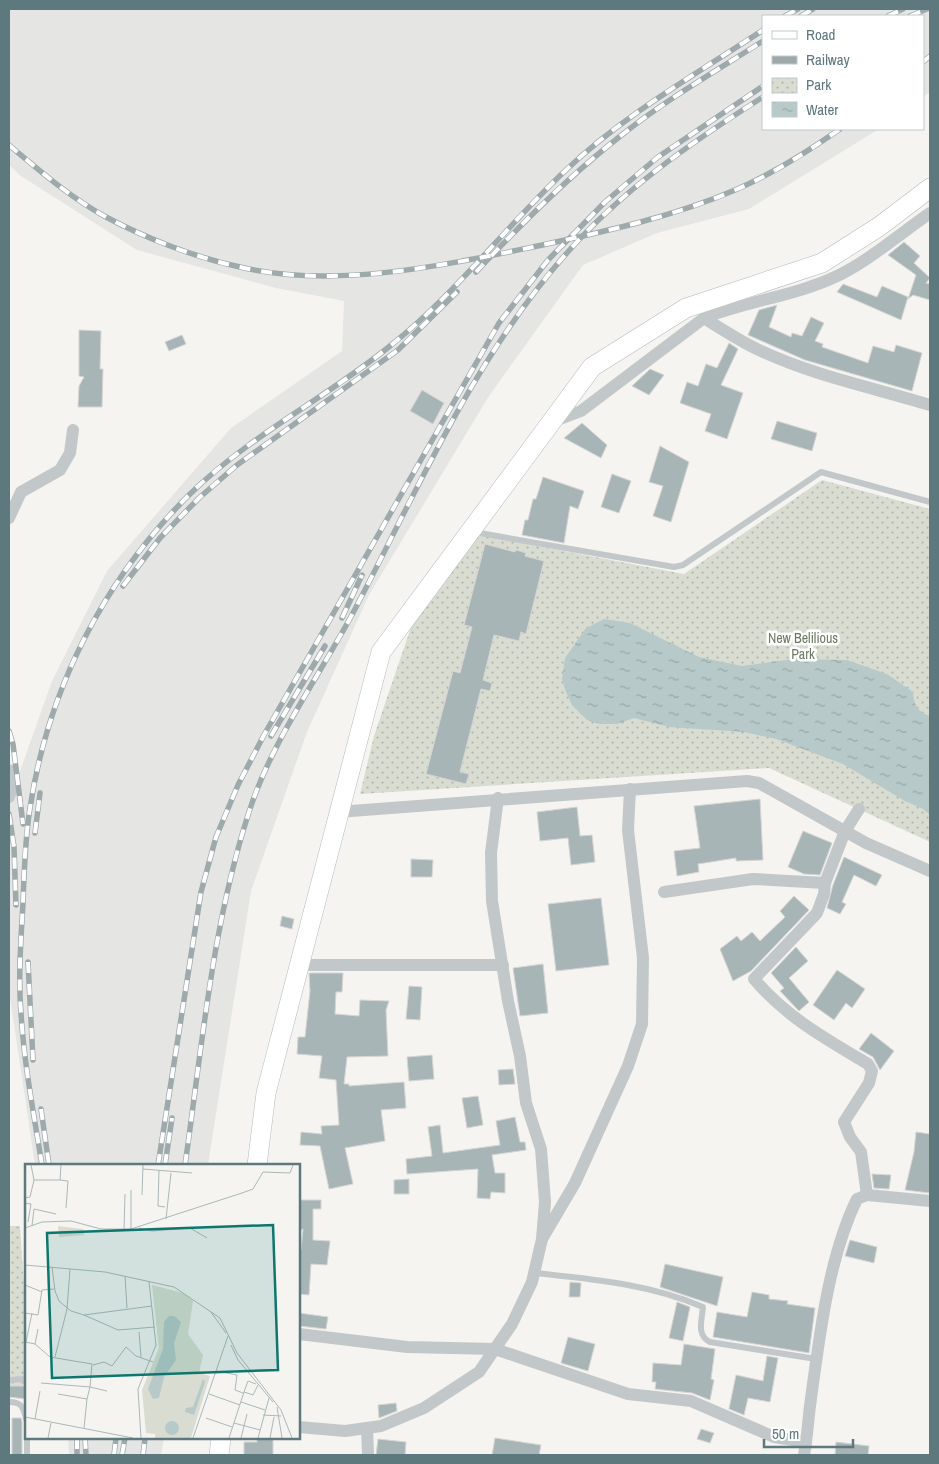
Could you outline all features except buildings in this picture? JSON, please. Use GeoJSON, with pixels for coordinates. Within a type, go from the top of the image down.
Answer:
{"type":"FeatureCollection","features":[{"type":"Feature","properties":{"kind":"main road"},"geometry":{"type":"LineString","coordinates":[[257,1164],[266,1093],[381,652],[592,367],[686,308],[822,263],[880,226],[930,188]]}},
{"type":"Feature","properties":{"kind":"main road"},"geometry":{"type":"LineString","coordinates":[[219,1455],[221,1439]]}},
{"type":"Feature","properties":{"kind":"street"},"geometry":{"type":"LineString","coordinates":[[551,422],[581,411],[704,318],[725,310],[819,284],[837,276],[930,213]]}},
{"type":"Feature","properties":{"kind":"street"},"geometry":{"type":"LineString","coordinates":[[704,318],[742,342],[781,360],[820,374],[930,402]]}},
{"type":"Feature","properties":{"kind":"street"},"geometry":{"type":"LineString","coordinates":[[9,518],[21,492],[60,470],[70,453],[73,430]]}},
{"type":"Feature","properties":{"kind":"street"},"geometry":{"type":"LineString","coordinates":[[9,770],[12,784],[9,797]]}},
{"type":"Feature","properties":{"kind":"street"},"geometry":{"type":"LineString","coordinates":[[338,812],[411,808],[498,798],[747,781],[758,784],[845,832],[898,858],[930,871]]}},
{"type":"Feature","properties":{"kind":"street"},"geometry":{"type":"LineString","coordinates":[[542,1239],[558,1216],[579,1175],[628,1066],[642,1024],[643,958],[628,830],[630,789]]}},
{"type":"Feature","properties":{"kind":"street"},"geometry":{"type":"LineString","coordinates":[[300,1427],[345,1431],[381,1426],[409,1416],[443,1398],[479,1372],[512,1324],[532,1282],[542,1239],[545,1202],[541,1149],[526,1103],[520,1056],[492,901],[491,853],[498,798]]}},
{"type":"Feature","properties":{"kind":"street"},"geometry":{"type":"LineString","coordinates":[[859,810],[845,832],[825,882],[824,894],[817,913],[754,979],[765,993],[800,1024],[868,1064],[872,1071],[869,1083],[844,1122],[850,1136],[861,1152],[867,1195]]}},
{"type":"Feature","properties":{"kind":"street"},"geometry":{"type":"LineString","coordinates":[[664,892],[753,879],[825,882]]}},
{"type":"Feature","properties":{"kind":"street"},"geometry":{"type":"LineString","coordinates":[[299,965],[503,965]]}},
{"type":"Feature","properties":{"kind":"street"},"geometry":{"type":"LineString","coordinates":[[804,1455],[816,1359],[844,1226],[857,1199],[867,1195],[930,1200]]}},
{"type":"Feature","properties":{"kind":"street"},"geometry":{"type":"LineString","coordinates":[[300,1334],[407,1347],[496,1349],[628,1394],[691,1401],[774,1437],[806,1442]]}},
{"type":"Feature","properties":{"kind":"street"},"geometry":{"type":"LineString","coordinates":[[367,1428],[368,1455]]}},
{"type":"Feature","properties":{"kind":"lane"},"geometry":{"type":"LineString","coordinates":[[471,531],[674,567],[683,565],[821,472],[930,502]]}},
{"type":"Feature","properties":{"kind":"lane"},"geometry":{"type":"LineString","coordinates":[[534,1272],[629,1286],[691,1302],[703,1307],[700,1333],[704,1339],[710,1342],[816,1359]]}},
{"type":"Feature","properties":{"kind":"lane"},"geometry":{"type":"LineString","coordinates":[[9,1380],[25,1379]]}},
{"type":"Feature","properties":{"kind":"lane"},"geometry":{"type":"LineString","coordinates":[[9,1402],[25,1405]]}},
{"type":"Feature","properties":{"kind":"lane"},"geometry":{"type":"LineString","coordinates":[[27,1439],[27,1455]]}},
{"type":"Feature","properties":{"kind":"shaded area"},"geometry":{"type":"Polygon","coordinates":[[[9,9],[930,9],[930,92],[924,96],[924,15],[762,15],[762,130],[877,130],[749,209],[657,233],[583,265],[489,396],[369,595],[307,732],[251,891],[208,1164],[35,1164],[9,991],[9,802],[52,681],[107,571],[231,428],[342,351],[344,301],[276,288],[137,250],[21,176],[9,165],[9,9]]]}},
{"type":"Feature","properties":{"kind":"shaded area"},"geometry":{"type":"Polygon","coordinates":[[[68,1439],[164,1439],[161,1455],[69,1455],[68,1439]]]}},
{"type":"Feature","properties":{"kind":"green space","name":"New Belilious Park"},"geometry":{"type":"Polygon","coordinates":[[[822,480],[930,509],[930,842],[769,768],[360,794],[374,736],[422,595],[476,534],[684,574],[822,480]]]}},
{"type":"Feature","properties":{"kind":"green space"},"geometry":{"type":"Polygon","coordinates":[[[9,1226],[20,1226],[25,1304],[25,1388],[9,1388],[9,1226]]]}},
{"type":"Feature","properties":{"kind":"water"},"geometry":{"type":"Polygon","coordinates":[[[604,619],[630,623],[699,657],[742,666],[793,659],[847,660],[887,674],[913,692],[917,707],[922,713],[930,716],[930,815],[923,809],[905,801],[843,764],[776,739],[744,732],[669,727],[634,718],[617,724],[600,724],[587,720],[572,705],[566,692],[562,679],[565,658],[586,628],[604,619]]]}},
{"type":"Feature","properties":{"kind":"railway"},"geometry":{"type":"LineString","coordinates":[[787,15],[798,9]]}},
{"type":"Feature","properties":{"kind":"railway"},"geometry":{"type":"LineString","coordinates":[[803,15],[813,9]]}},
{"type":"Feature","properties":{"kind":"railway"},"geometry":{"type":"LineString","coordinates":[[890,15],[903,9]]}},
{"type":"Feature","properties":{"kind":"railway"},"geometry":{"type":"LineString","coordinates":[[912,15],[927,9]]}},
{"type":"Feature","properties":{"kind":"railway"},"geometry":{"type":"LineString","coordinates":[[42,1164],[27,1070],[20,999],[20,958],[27,832],[39,764],[50,721],[84,638],[106,599],[131,562],[159,527],[213,473],[262,435],[365,365],[414,326],[458,283],[522,214],[588,150],[636,113],[762,31]]}},
{"type":"Feature","properties":{"kind":"railway"},"geometry":{"type":"LineString","coordinates":[[476,272],[547,200],[603,150],[657,109],[762,42]]}},
{"type":"Feature","properties":{"kind":"railway"},"geometry":{"type":"LineString","coordinates":[[924,61],[930,56]]}},
{"type":"Feature","properties":{"kind":"railway"},"geometry":{"type":"LineString","coordinates":[[158,1164],[201,892],[216,837],[238,785],[264,735],[499,323],[548,260],[605,202],[658,157],[762,87]]}},
{"type":"Feature","properties":{"kind":"railway"},"geometry":{"type":"LineString","coordinates":[[185,1164],[217,943],[236,855],[259,785],[283,734],[354,611],[425,472],[475,380],[533,294],[566,254],[610,209],[634,188],[684,150],[762,98]]}},
{"type":"Feature","properties":{"kind":"railway"},"geometry":{"type":"LineString","coordinates":[[9,145],[56,184],[93,210],[154,240],[206,258],[240,267],[312,276],[387,272],[461,261],[585,236],[636,223],[686,209],[749,184],[789,162],[839,130]]}},
{"type":"Feature","properties":{"kind":"railway"},"geometry":{"type":"LineString","coordinates":[[123,586],[160,538],[199,498],[237,465],[398,350],[457,292]]}},
{"type":"Feature","properties":{"kind":"railway"},"geometry":{"type":"LineString","coordinates":[[342,618],[362,575]]}},
{"type":"Feature","properties":{"kind":"railway"},"geometry":{"type":"LineString","coordinates":[[271,736],[325,646]]}},
{"type":"Feature","properties":{"kind":"railway"},"geometry":{"type":"LineString","coordinates":[[9,731],[13,744],[23,824]]}},
{"type":"Feature","properties":{"kind":"railway"},"geometry":{"type":"LineString","coordinates":[[35,833],[40,793]]}},
{"type":"Feature","properties":{"kind":"railway"},"geometry":{"type":"LineString","coordinates":[[9,814],[14,847],[16,905]]}},
{"type":"Feature","properties":{"kind":"railway"},"geometry":{"type":"LineString","coordinates":[[28,962],[33,1060]]}},
{"type":"Feature","properties":{"kind":"railway"},"geometry":{"type":"LineString","coordinates":[[41,1109],[49,1164]]}},
{"type":"Feature","properties":{"kind":"railway"},"geometry":{"type":"LineString","coordinates":[[165,1164],[172,1118]]}},
{"type":"Feature","properties":{"kind":"railway"},"geometry":{"type":"LineString","coordinates":[[77,1439],[77,1455]]}},
{"type":"Feature","properties":{"kind":"railway"},"geometry":{"type":"LineString","coordinates":[[85,1439],[86,1455]]}},
{"type":"Feature","properties":{"kind":"railway"},"geometry":{"type":"LineString","coordinates":[[114,1455],[116,1439]]}},
{"type":"Feature","properties":{"kind":"railway"},"geometry":{"type":"LineString","coordinates":[[122,1455],[125,1439]]}},
{"type":"Feature","properties":{"kind":"railway"},"geometry":{"type":"LineString","coordinates":[[143,1455],[145,1439]]}}]}
